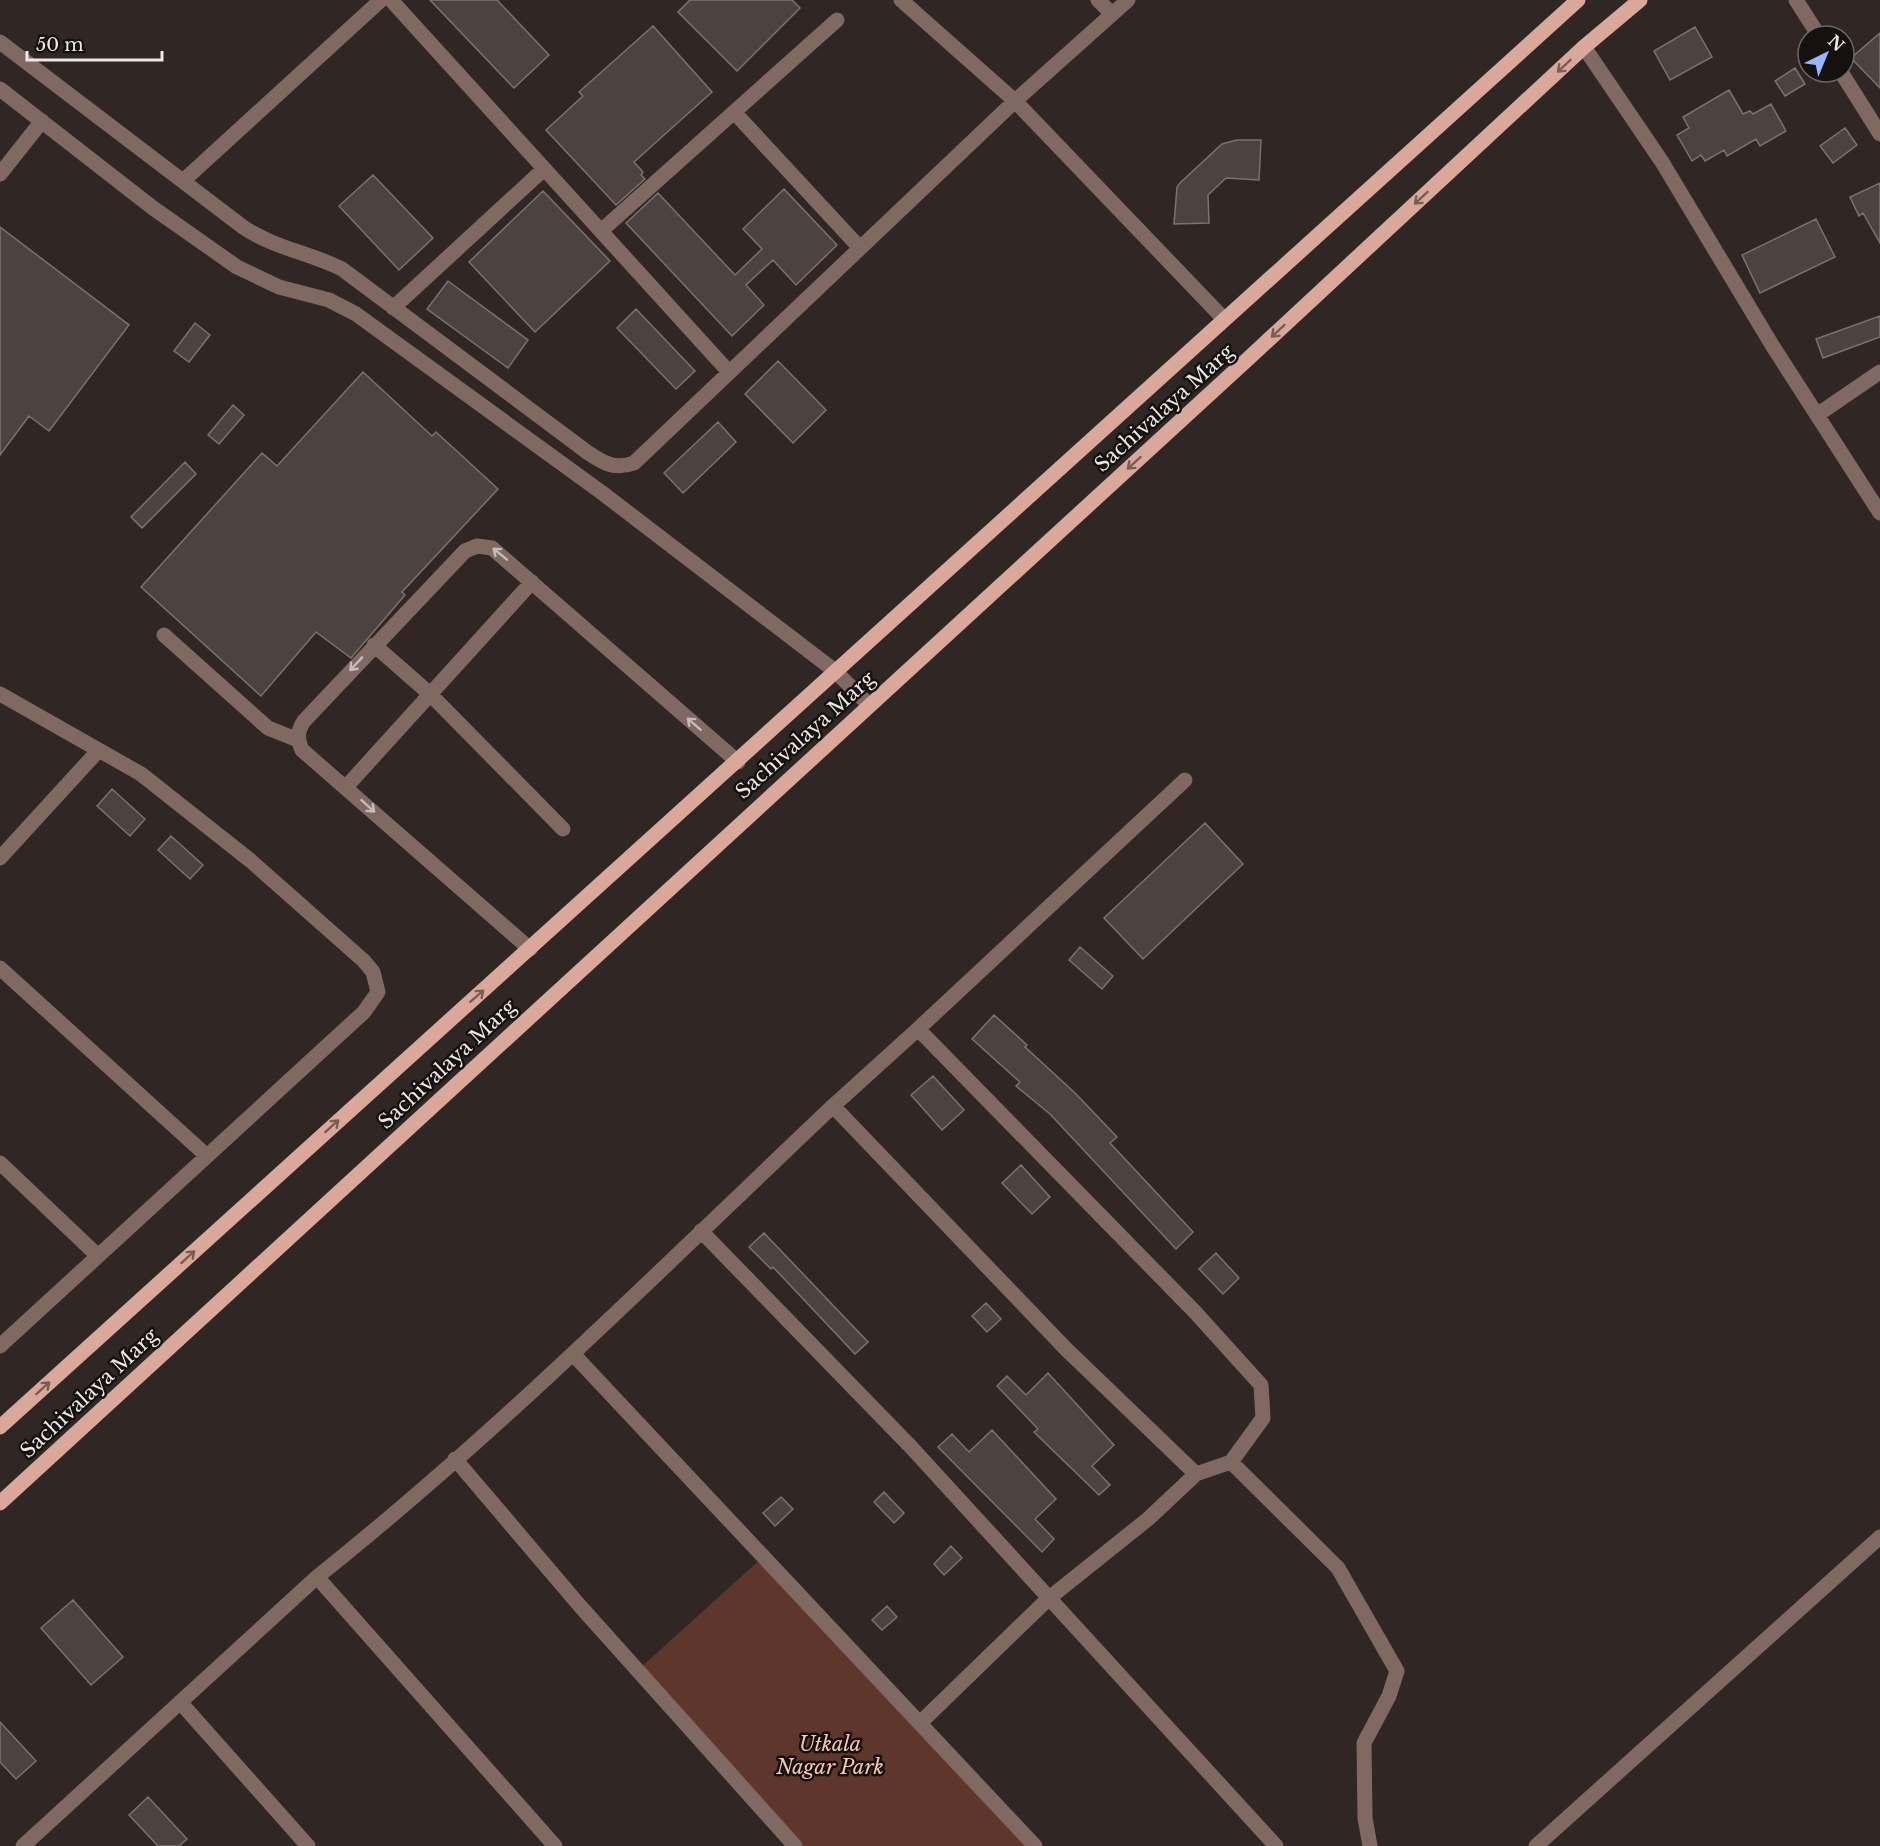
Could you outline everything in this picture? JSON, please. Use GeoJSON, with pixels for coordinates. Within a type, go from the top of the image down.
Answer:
{"type":"FeatureCollection","features":[{"type":"Feature","properties":{"kind":"main road"},"geometry":{"type":"LineString","coordinates":[[0,1428],[1578,0]]}},
{"type":"Feature","properties":{"kind":"main road"},"geometry":{"type":"LineString","coordinates":[[1614,0],[1625,12]]}},
{"type":"Feature","properties":{"kind":"main road","name":"Sachivalaya Marg"},"geometry":{"type":"LineString","coordinates":[[0,1503],[1584,47],[1640,0]]}},
{"type":"Feature","properties":{"kind":"street"},"geometry":{"type":"LineString","coordinates":[[183,181],[381,0]]}},
{"type":"Feature","properties":{"kind":"street"},"geometry":{"type":"LineString","coordinates":[[391,0],[728,371]]}},
{"type":"Feature","properties":{"kind":"street"},"geometry":{"type":"LineString","coordinates":[[901,0],[1015,101],[1224,319]]}},
{"type":"Feature","properties":{"kind":"street"},"geometry":{"type":"LineString","coordinates":[[1098,0],[1112,14]]}},
{"type":"Feature","properties":{"kind":"street"},"geometry":{"type":"LineString","coordinates":[[0,42],[259,238],[317,257],[342,269],[587,452],[603,463],[621,468],[634,463],[728,371],[1015,101],[1128,0]]}},
{"type":"Feature","properties":{"kind":"street"},"geometry":{"type":"LineString","coordinates":[[1796,0],[1811,24]]}},
{"type":"Feature","properties":{"kind":"street"},"geometry":{"type":"LineString","coordinates":[[601,231],[837,20]]}},
{"type":"Feature","properties":{"kind":"street"},"geometry":{"type":"LineString","coordinates":[[1584,47],[1662,162],[1817,415],[1880,513]]}},
{"type":"Feature","properties":{"kind":"street"},"geometry":{"type":"LineString","coordinates":[[1849,84],[1880,134]]}},
{"type":"Feature","properties":{"kind":"street"},"geometry":{"type":"LineString","coordinates":[[0,89],[153,208],[237,267],[279,287],[329,300],[356,314],[601,492],[835,671],[869,705]]}},
{"type":"Feature","properties":{"kind":"street"},"geometry":{"type":"LineString","coordinates":[[734,112],[860,248]]}},
{"type":"Feature","properties":{"kind":"street"},"geometry":{"type":"LineString","coordinates":[[0,174],[42,121]]}},
{"type":"Feature","properties":{"kind":"street"},"geometry":{"type":"LineString","coordinates":[[393,308],[544,169]]}},
{"type":"Feature","properties":{"kind":"street"},"geometry":{"type":"LineString","coordinates":[[1817,415],[1880,372]]}},
{"type":"Feature","properties":{"kind":"street"},"geometry":{"type":"LineString","coordinates":[[530,949],[302,750],[298,740],[298,730],[304,721],[465,551],[477,546],[492,548],[738,762]]}},
{"type":"Feature","properties":{"kind":"street"},"geometry":{"type":"LineString","coordinates":[[346,787],[532,582]]}},
{"type":"Feature","properties":{"kind":"street"},"geometry":{"type":"LineString","coordinates":[[164,635],[268,728],[298,740]]}},
{"type":"Feature","properties":{"kind":"street"},"geometry":{"type":"LineString","coordinates":[[374,645],[430,694],[563,828]]}},
{"type":"Feature","properties":{"kind":"street"},"geometry":{"type":"LineString","coordinates":[[0,694],[141,774],[251,861],[364,961],[377,983],[378,992],[364,1012],[0,1346]]}},
{"type":"Feature","properties":{"kind":"street"},"geometry":{"type":"LineString","coordinates":[[0,858],[98,751]]}},
{"type":"Feature","properties":{"kind":"street"},"geometry":{"type":"LineString","coordinates":[[23,1846],[317,1577],[455,1460],[573,1354],[833,1106],[1185,780]]}},
{"type":"Feature","properties":{"kind":"street"},"geometry":{"type":"LineString","coordinates":[[0,968],[207,1156]]}},
{"type":"Feature","properties":{"kind":"street"},"geometry":{"type":"LineString","coordinates":[[918,1029],[1195,1312],[1261,1385],[1263,1418],[1231,1462],[1196,1474],[1148,1519],[1048,1599],[920,1723]]}},
{"type":"Feature","properties":{"kind":"street"},"geometry":{"type":"LineString","coordinates":[[833,1106],[1066,1349],[1196,1474]]}},
{"type":"Feature","properties":{"kind":"street"},"geometry":{"type":"LineString","coordinates":[[0,1163],[98,1256]]}},
{"type":"Feature","properties":{"kind":"street"},"geometry":{"type":"LineString","coordinates":[[701,1231],[911,1448],[1276,1846]]}},
{"type":"Feature","properties":{"kind":"street"},"geometry":{"type":"LineString","coordinates":[[573,1354],[1035,1846]]}},
{"type":"Feature","properties":{"kind":"street"},"geometry":{"type":"LineString","coordinates":[[455,1460],[580,1606],[795,1846]]}},
{"type":"Feature","properties":{"kind":"street"},"geometry":{"type":"LineString","coordinates":[[1231,1462],[1338,1568],[1397,1671],[1389,1696],[1364,1743],[1365,1818],[1370,1846]]}},
{"type":"Feature","properties":{"kind":"street"},"geometry":{"type":"LineString","coordinates":[[1536,1846],[1880,1537]]}},
{"type":"Feature","properties":{"kind":"street"},"geometry":{"type":"LineString","coordinates":[[317,1577],[555,1846]]}},
{"type":"Feature","properties":{"kind":"street"},"geometry":{"type":"LineString","coordinates":[[180,1702],[308,1846]]}},
{"type":"Feature","properties":{"kind":"green space","name":"Utkala Nagar Park"},"geometry":{"type":"Polygon","coordinates":[[[763,1557],[1032,1846],[795,1846],[638,1670],[763,1557]]]}},
{"type":"Feature","properties":{"kind":"building"},"geometry":{"type":"Polygon","coordinates":[[[430,0],[497,0],[549,55],[514,88],[430,0]]]}},
{"type":"Feature","properties":{"kind":"building"},"geometry":{"type":"Polygon","coordinates":[[[690,0],[792,0],[800,8],[737,71],[678,12],[690,0]]]}},
{"type":"Feature","properties":{"kind":"building"},"geometry":{"type":"Polygon","coordinates":[[[653,26],[712,92],[634,162],[643,172],[641,175],[645,179],[616,205],[546,130],[583,96],[579,92],[653,26]]]}},
{"type":"Feature","properties":{"kind":"building"},"geometry":{"type":"Polygon","coordinates":[[[1695,27],[1712,57],[1670,80],[1654,51],[1695,27]]]}},
{"type":"Feature","properties":{"kind":"building"},"geometry":{"type":"Polygon","coordinates":[[[1880,33],[1880,88],[1856,63],[1856,54],[1880,33]]]}},
{"type":"Feature","properties":{"kind":"building"},"geometry":{"type":"Polygon","coordinates":[[[1795,68],[1796,84],[1805,84],[1785,96],[1775,81],[1795,68]]]}},
{"type":"Feature","properties":{"kind":"building"},"geometry":{"type":"Polygon","coordinates":[[[1729,90],[1743,114],[1750,111],[1753,114],[1771,104],[1786,131],[1760,146],[1756,139],[1727,156],[1724,150],[1705,161],[1701,155],[1692,161],[1677,135],[1689,128],[1683,117],[1729,90]]]}},
{"type":"Feature","properties":{"kind":"building"},"geometry":{"type":"Polygon","coordinates":[[[1845,128],[1857,145],[1833,163],[1820,146],[1845,128]]]}},
{"type":"Feature","properties":{"kind":"building"},"geometry":{"type":"Polygon","coordinates":[[[1237,140],[1261,140],[1259,180],[1226,178],[1208,195],[1209,223],[1174,224],[1177,187],[1180,183],[1222,144],[1237,140]]]}},
{"type":"Feature","properties":{"kind":"building"},"geometry":{"type":"Polygon","coordinates":[[[373,175],[433,238],[399,270],[339,206],[373,175]]]}},
{"type":"Feature","properties":{"kind":"building"},"geometry":{"type":"Polygon","coordinates":[[[1880,183],[1880,243],[1863,213],[1859,216],[1850,197],[1880,183]]]}},
{"type":"Feature","properties":{"kind":"building"},"geometry":{"type":"Polygon","coordinates":[[[784,189],[837,245],[796,285],[773,260],[746,285],[764,305],[732,336],[626,223],[658,193],[735,275],[762,249],[743,229],[784,189]]]}},
{"type":"Feature","properties":{"kind":"building"},"geometry":{"type":"Polygon","coordinates":[[[543,191],[610,261],[535,332],[469,262],[543,191]]]}},
{"type":"Feature","properties":{"kind":"building"},"geometry":{"type":"Polygon","coordinates":[[[1816,219],[1835,257],[1760,293],[1742,255],[1816,219]]]}},
{"type":"Feature","properties":{"kind":"building"},"geometry":{"type":"Polygon","coordinates":[[[0,227],[129,325],[49,431],[29,416],[0,455],[0,227]]]}},
{"type":"Feature","properties":{"kind":"building"},"geometry":{"type":"Polygon","coordinates":[[[448,281],[528,340],[508,368],[427,309],[448,281]]]}},
{"type":"Feature","properties":{"kind":"building"},"geometry":{"type":"Polygon","coordinates":[[[636,309],[695,371],[676,389],[617,328],[636,309]]]}},
{"type":"Feature","properties":{"kind":"building"},"geometry":{"type":"Polygon","coordinates":[[[1880,316],[1880,337],[1823,358],[1816,339],[1880,316]]]}},
{"type":"Feature","properties":{"kind":"building"},"geometry":{"type":"Polygon","coordinates":[[[195,323],[210,335],[189,362],[174,351],[195,323]]]}},
{"type":"Feature","properties":{"kind":"building"},"geometry":{"type":"Polygon","coordinates":[[[778,361],[826,410],[793,443],[745,394],[778,361]]]}},
{"type":"Feature","properties":{"kind":"building"},"geometry":{"type":"Polygon","coordinates":[[[363,372],[432,436],[436,432],[498,489],[402,592],[405,595],[351,658],[316,632],[261,696],[141,587],[262,453],[277,466],[363,372]]]}},
{"type":"Feature","properties":{"kind":"building"},"geometry":{"type":"Polygon","coordinates":[[[233,405],[244,415],[219,444],[208,435],[233,405]]]}},
{"type":"Feature","properties":{"kind":"building"},"geometry":{"type":"Polygon","coordinates":[[[718,422],[736,442],[683,493],[664,473],[718,422]]]}},
{"type":"Feature","properties":{"kind":"building"},"geometry":{"type":"Polygon","coordinates":[[[185,462],[196,474],[142,528],[131,517],[185,462]]]}},
{"type":"Feature","properties":{"kind":"building"},"geometry":{"type":"Polygon","coordinates":[[[112,789],[145,819],[130,836],[97,806],[112,789]]]}},
{"type":"Feature","properties":{"kind":"building"},"geometry":{"type":"Polygon","coordinates":[[[1205,823],[1243,864],[1143,959],[1104,918],[1205,823]]]}},
{"type":"Feature","properties":{"kind":"building"},"geometry":{"type":"Polygon","coordinates":[[[171,836],[203,865],[190,879],[158,850],[171,836]]]}},
{"type":"Feature","properties":{"kind":"building"},"geometry":{"type":"Polygon","coordinates":[[[1080,947],[1113,976],[1102,989],[1069,960],[1080,947]]]}},
{"type":"Feature","properties":{"kind":"building"},"geometry":{"type":"Polygon","coordinates":[[[994,1015],[1027,1045],[1025,1047],[1075,1093],[1117,1137],[1110,1143],[1193,1232],[1176,1249],[1050,1114],[1016,1086],[1020,1082],[972,1039],[994,1015]]]}},
{"type":"Feature","properties":{"kind":"building"},"geometry":{"type":"Polygon","coordinates":[[[933,1076],[964,1110],[942,1130],[911,1095],[933,1076]]]}},
{"type":"Feature","properties":{"kind":"building"},"geometry":{"type":"Polygon","coordinates":[[[1021,1165],[1050,1197],[1032,1214],[1002,1183],[1021,1165]]]}},
{"type":"Feature","properties":{"kind":"building"},"geometry":{"type":"Polygon","coordinates":[[[764,1233],[868,1342],[855,1354],[773,1267],[771,1269],[749,1247],[764,1233]]]}},
{"type":"Feature","properties":{"kind":"building"},"geometry":{"type":"Polygon","coordinates":[[[1216,1253],[1239,1278],[1223,1294],[1199,1269],[1216,1253]]]}},
{"type":"Feature","properties":{"kind":"building"},"geometry":{"type":"Polygon","coordinates":[[[986,1303],[1001,1319],[987,1332],[972,1316],[986,1303]]]}},
{"type":"Feature","properties":{"kind":"building"},"geometry":{"type":"Polygon","coordinates":[[[1048,1373],[1114,1445],[1092,1466],[1110,1485],[1099,1495],[1034,1432],[1038,1429],[997,1386],[1007,1376],[1026,1395],[1048,1373]]]}},
{"type":"Feature","properties":{"kind":"building"},"geometry":{"type":"Polygon","coordinates":[[[992,1430],[1056,1499],[1035,1519],[1054,1539],[1042,1552],[938,1447],[952,1434],[969,1452],[992,1430]]]}},
{"type":"Feature","properties":{"kind":"building"},"geometry":{"type":"Polygon","coordinates":[[[884,1492],[904,1513],[894,1523],[874,1502],[884,1492]]]}},
{"type":"Feature","properties":{"kind":"building"},"geometry":{"type":"Polygon","coordinates":[[[781,1497],[793,1509],[775,1526],[763,1513],[781,1497]]]}},
{"type":"Feature","properties":{"kind":"building"},"geometry":{"type":"Polygon","coordinates":[[[951,1546],[962,1558],[944,1575],[934,1564],[951,1546]]]}},
{"type":"Feature","properties":{"kind":"building"},"geometry":{"type":"Polygon","coordinates":[[[73,1600],[123,1657],[91,1685],[41,1628],[73,1600]]]}},
{"type":"Feature","properties":{"kind":"building"},"geometry":{"type":"Polygon","coordinates":[[[887,1606],[897,1617],[882,1630],[872,1620],[887,1606]]]}},
{"type":"Feature","properties":{"kind":"building"},"geometry":{"type":"Polygon","coordinates":[[[0,1722],[36,1761],[16,1779],[0,1762],[0,1722]]]}},
{"type":"Feature","properties":{"kind":"building"},"geometry":{"type":"Polygon","coordinates":[[[148,1797],[187,1839],[179,1846],[158,1846],[129,1815],[148,1797]]]}}]}
